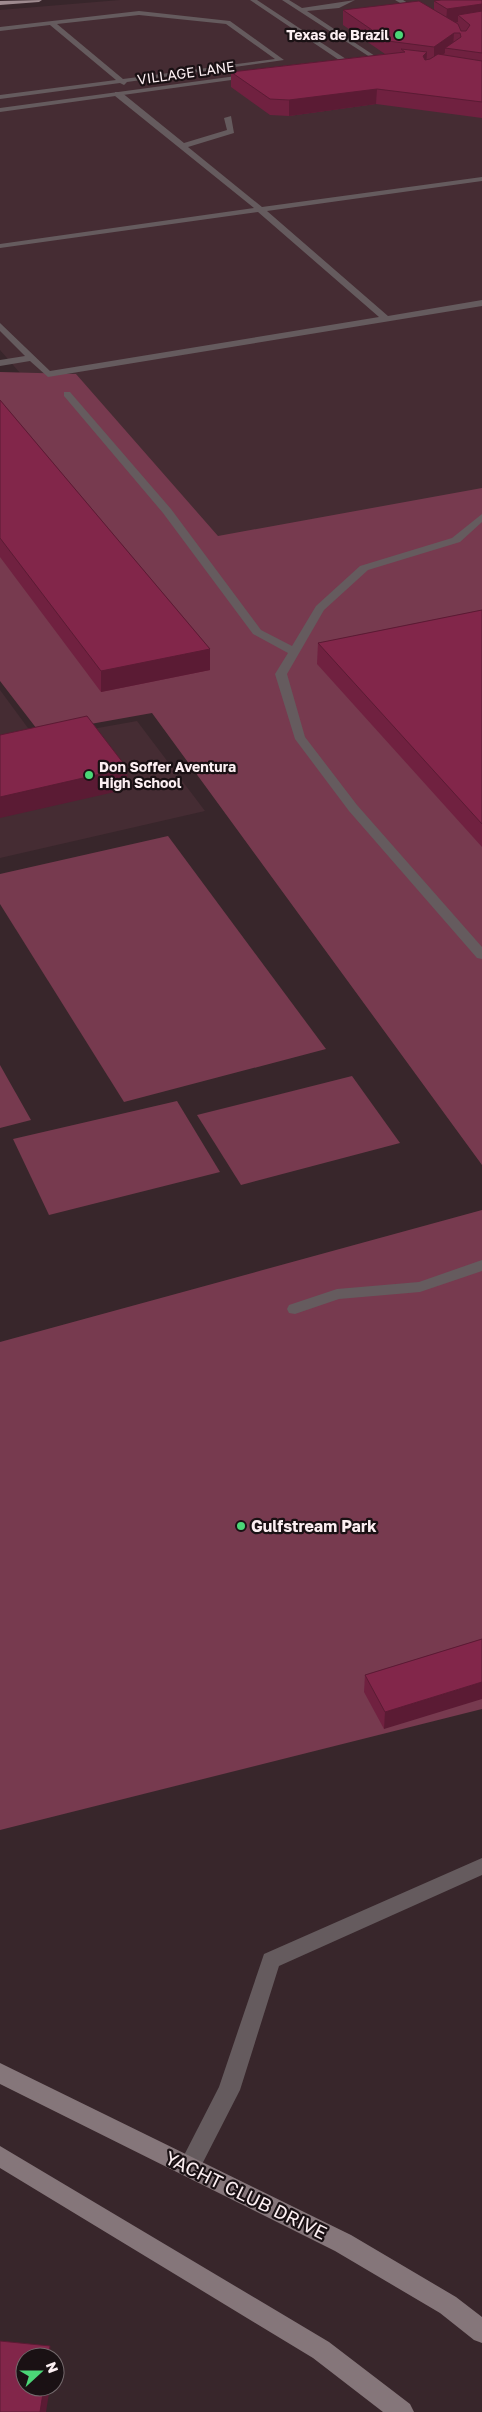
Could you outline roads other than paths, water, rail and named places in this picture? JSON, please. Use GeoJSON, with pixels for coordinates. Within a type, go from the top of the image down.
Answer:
{"type":"FeatureCollection","features":[{"type":"Feature","properties":{"kind":"main road"},"geometry":{"type":"LineString","coordinates":[[0,3],[39,0]]}},
{"type":"Feature","properties":{"kind":"street"},"geometry":{"type":"LineString","coordinates":[[253,0],[347,63],[366,65]]}},
{"type":"Feature","properties":{"kind":"street"},"geometry":{"type":"LineString","coordinates":[[285,0],[375,58],[383,60]]}},
{"type":"Feature","properties":{"kind":"street"},"geometry":{"type":"LineString","coordinates":[[301,10],[340,6],[352,0]]}},
{"type":"Feature","properties":{"kind":"street"},"geometry":{"type":"LineString","coordinates":[[398,0],[421,13],[429,15]]}},
{"type":"Feature","properties":{"kind":"street"},"geometry":{"type":"LineString","coordinates":[[0,29],[139,13],[228,22],[282,60],[0,96]]}},
{"type":"Feature","properties":{"kind":"street"},"geometry":{"type":"LineString","coordinates":[[51,24],[135,92]]}},
{"type":"Feature","properties":{"kind":"street"},"geometry":{"type":"LineString","coordinates":[[338,64],[375,58]]}},
{"type":"Feature","properties":{"kind":"street","name":"VILLAGE LANE"},"geometry":{"type":"LineString","coordinates":[[0,110],[255,76]]}},
{"type":"Feature","properties":{"kind":"street"},"geometry":{"type":"LineString","coordinates":[[118,94],[260,210],[386,319]]}},
{"type":"Feature","properties":{"kind":"street"},"geometry":{"type":"LineString","coordinates":[[182,146],[231,131],[228,118]]}},
{"type":"Feature","properties":{"kind":"street"},"geometry":{"type":"LineString","coordinates":[[0,246],[482,179]]}},
{"type":"Feature","properties":{"kind":"street"},"geometry":{"type":"LineString","coordinates":[[0,326],[48,374],[482,303]]}},
{"type":"Feature","properties":{"kind":"street"},"geometry":{"type":"LineString","coordinates":[[0,363],[32,358]]}},
{"type":"Feature","properties":{"kind":"street"},"geometry":{"type":"LineString","coordinates":[[67,394],[167,511],[257,632],[294,652]]}},
{"type":"Feature","properties":{"kind":"street"},"geometry":{"type":"LineString","coordinates":[[482,517],[456,540],[364,568],[320,608],[281,674],[299,737],[352,808],[482,955]]}},
{"type":"Feature","properties":{"kind":"street"},"geometry":{"type":"LineString","coordinates":[[295,1309],[337,1294],[420,1287],[482,1265]]}},
{"type":"Feature","properties":{"kind":"street"},"geometry":{"type":"LineString","coordinates":[[190,2167],[229,2090],[271,1960],[482,1866]]}},
{"type":"Feature","properties":{"kind":"street","name":"YACHT CLUB DRIVE"},"geometry":{"type":"LineString","coordinates":[[0,2073],[343,2243],[448,2305],[482,2332]]}},
{"type":"Feature","properties":{"kind":"street"},"geometry":{"type":"LineString","coordinates":[[0,2156],[320,2350],[402,2412]]}},
{"type":"Feature","properties":{"kind":"place","name":"Texas de Brazil"},"geometry":{"type":"Point","coordinates":[399,35]}},
{"type":"Feature","properties":{"kind":"place","name":"Don Soffer Aventura High School"},"geometry":{"type":"Point","coordinates":[89,775]}},
{"type":"Feature","properties":{"kind":"place","name":"Gulfstream Park"},"geometry":{"type":"Point","coordinates":[241,1526]}}]}
